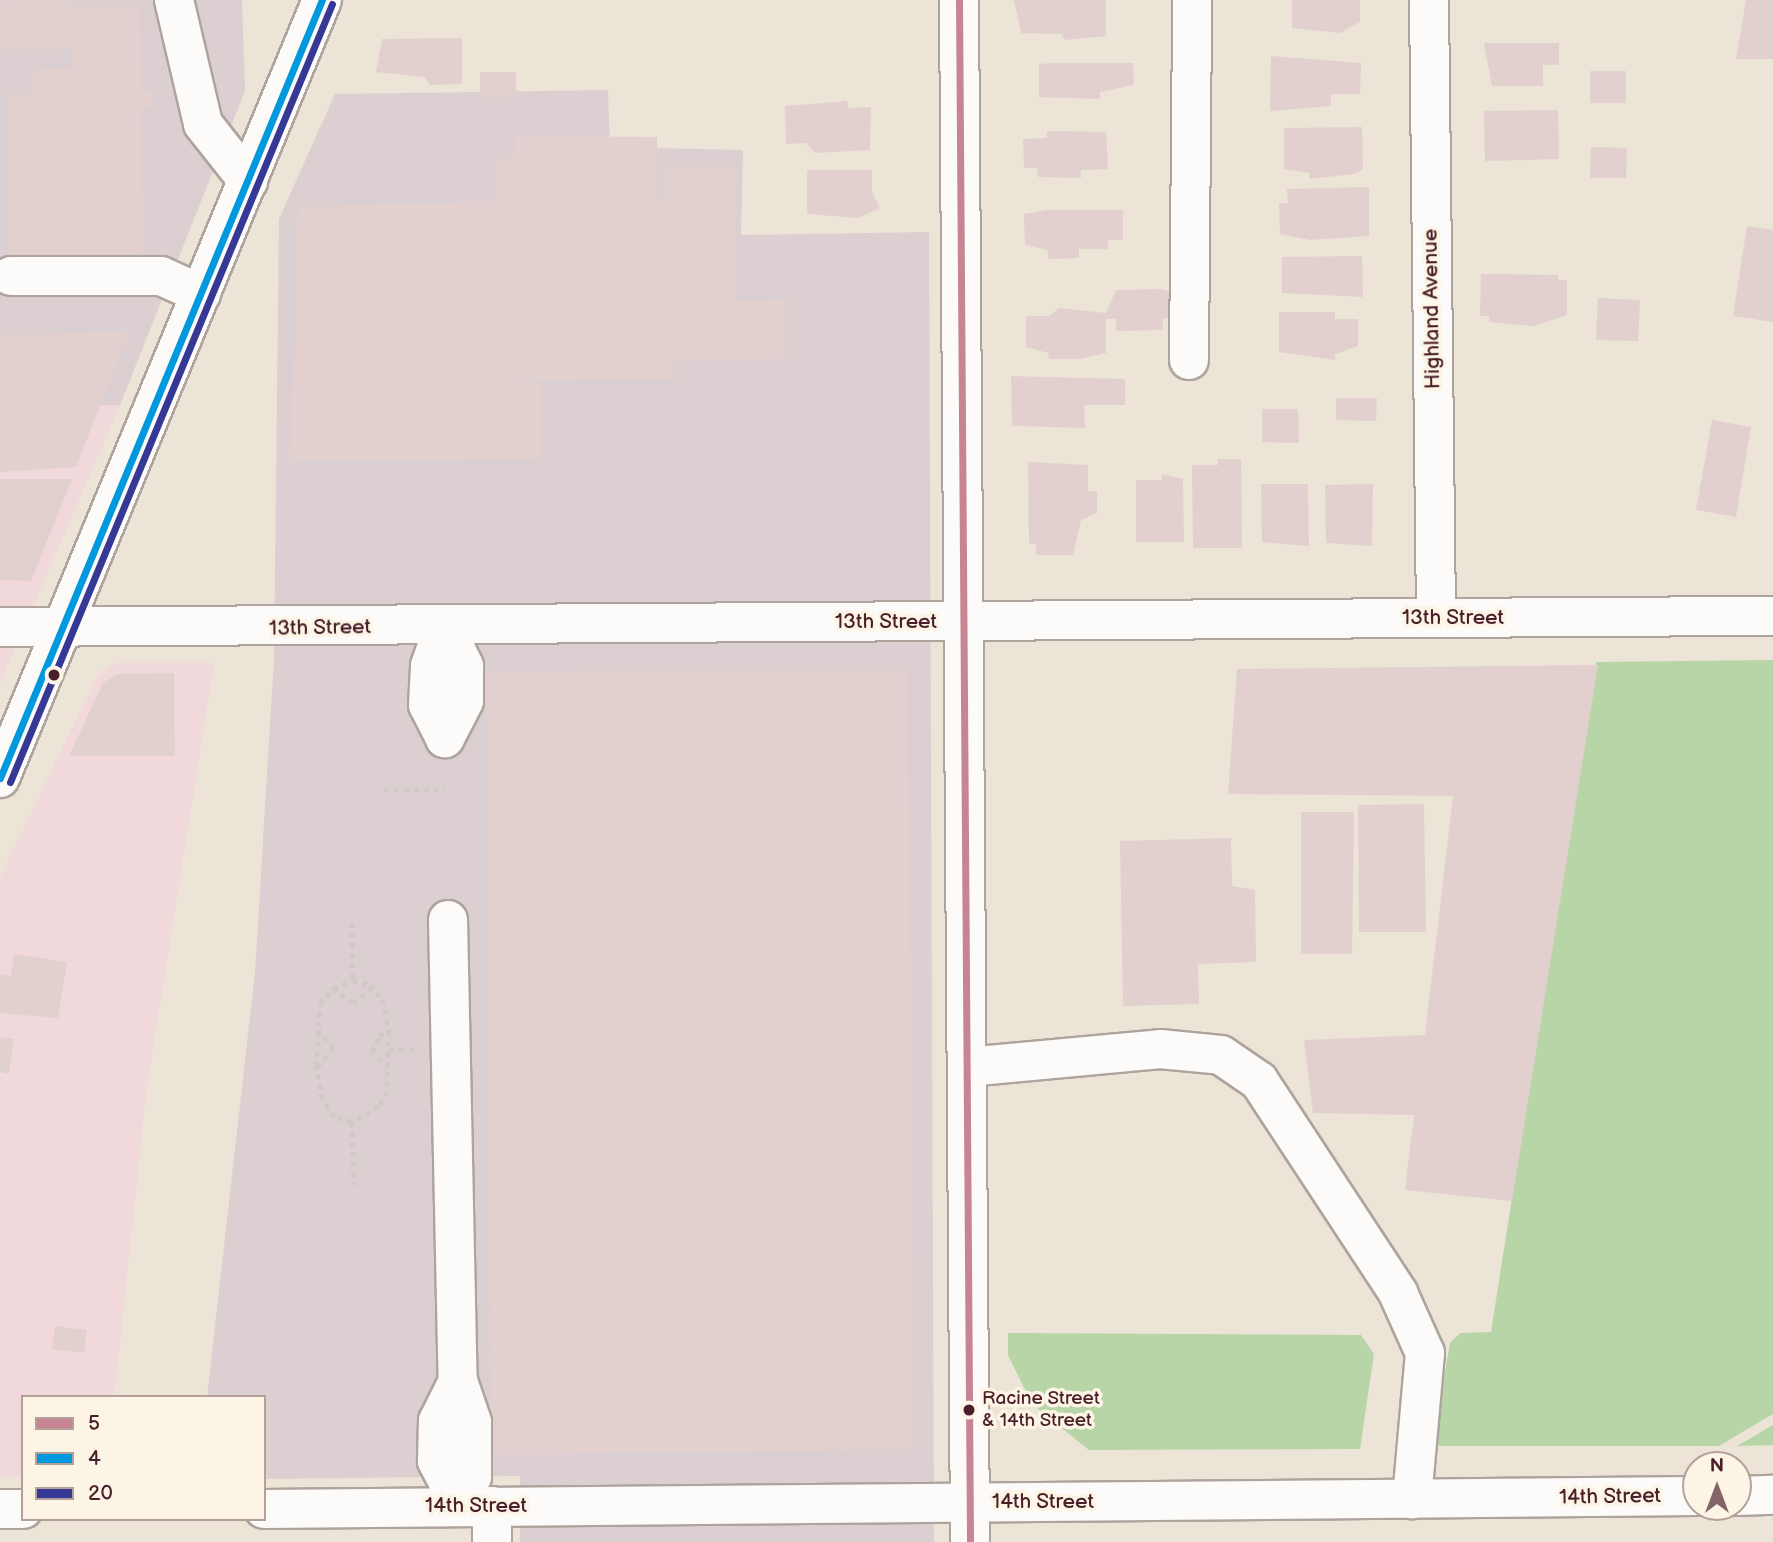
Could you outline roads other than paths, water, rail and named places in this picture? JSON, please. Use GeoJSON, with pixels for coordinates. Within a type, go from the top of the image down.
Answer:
{"type":"FeatureCollection","features":[{"type":"Feature","properties":{"kind":"main road"},"geometry":{"type":"LineString","coordinates":[[174,0],[203,124],[248,181]]}},
{"type":"Feature","properties":{"kind":"main road"},"geometry":{"type":"LineString","coordinates":[[0,778],[65,627],[322,0]]}},
{"type":"Feature","properties":{"kind":"main road"},"geometry":{"type":"LineString","coordinates":[[958,0],[970,1542]]}},
{"type":"Feature","properties":{"kind":"main road"},"geometry":{"type":"LineString","coordinates":[[1189,360],[1192,0]]}},
{"type":"Feature","properties":{"kind":"main road","name":"Highland Avenue"},"geometry":{"type":"LineString","coordinates":[[1429,0],[1436,618]]}},
{"type":"Feature","properties":{"kind":"main road"},"geometry":{"type":"LineString","coordinates":[[11,276],[161,276],[201,294]]}},
{"type":"Feature","properties":{"kind":"main road","name":"13th Street"},"geometry":{"type":"LineString","coordinates":[[0,627],[1773,615]]}},
{"type":"Feature","properties":{"kind":"main road"},"geometry":{"type":"LineString","coordinates":[[448,920],[458,1381],[472,1422],[472,1477],[481,1518]]}},
{"type":"Feature","properties":{"kind":"main road"},"geometry":{"type":"LineString","coordinates":[[967,1067],[1160,1049],[1221,1055],[1259,1081],[1398,1293],[1425,1353],[1412,1499]]}},
{"type":"Feature","properties":{"kind":"main road"},"geometry":{"type":"LineString","coordinates":[[1752,1496],[1773,1495]]}},
{"type":"Feature","properties":{"kind":"main road","name":"14th Street"},"geometry":{"type":"LineString","coordinates":[[266,1509],[481,1518],[970,1502],[1682,1496]]}},
{"type":"Feature","properties":{"kind":"main road"},"geometry":{"type":"LineString","coordinates":[[0,1509],[21,1509]]}},
{"type":"Feature","properties":{"kind":"place","name":"Racine Street & 14th Street"},"geometry":{"type":"Point","coordinates":[969,1410]}}]}
